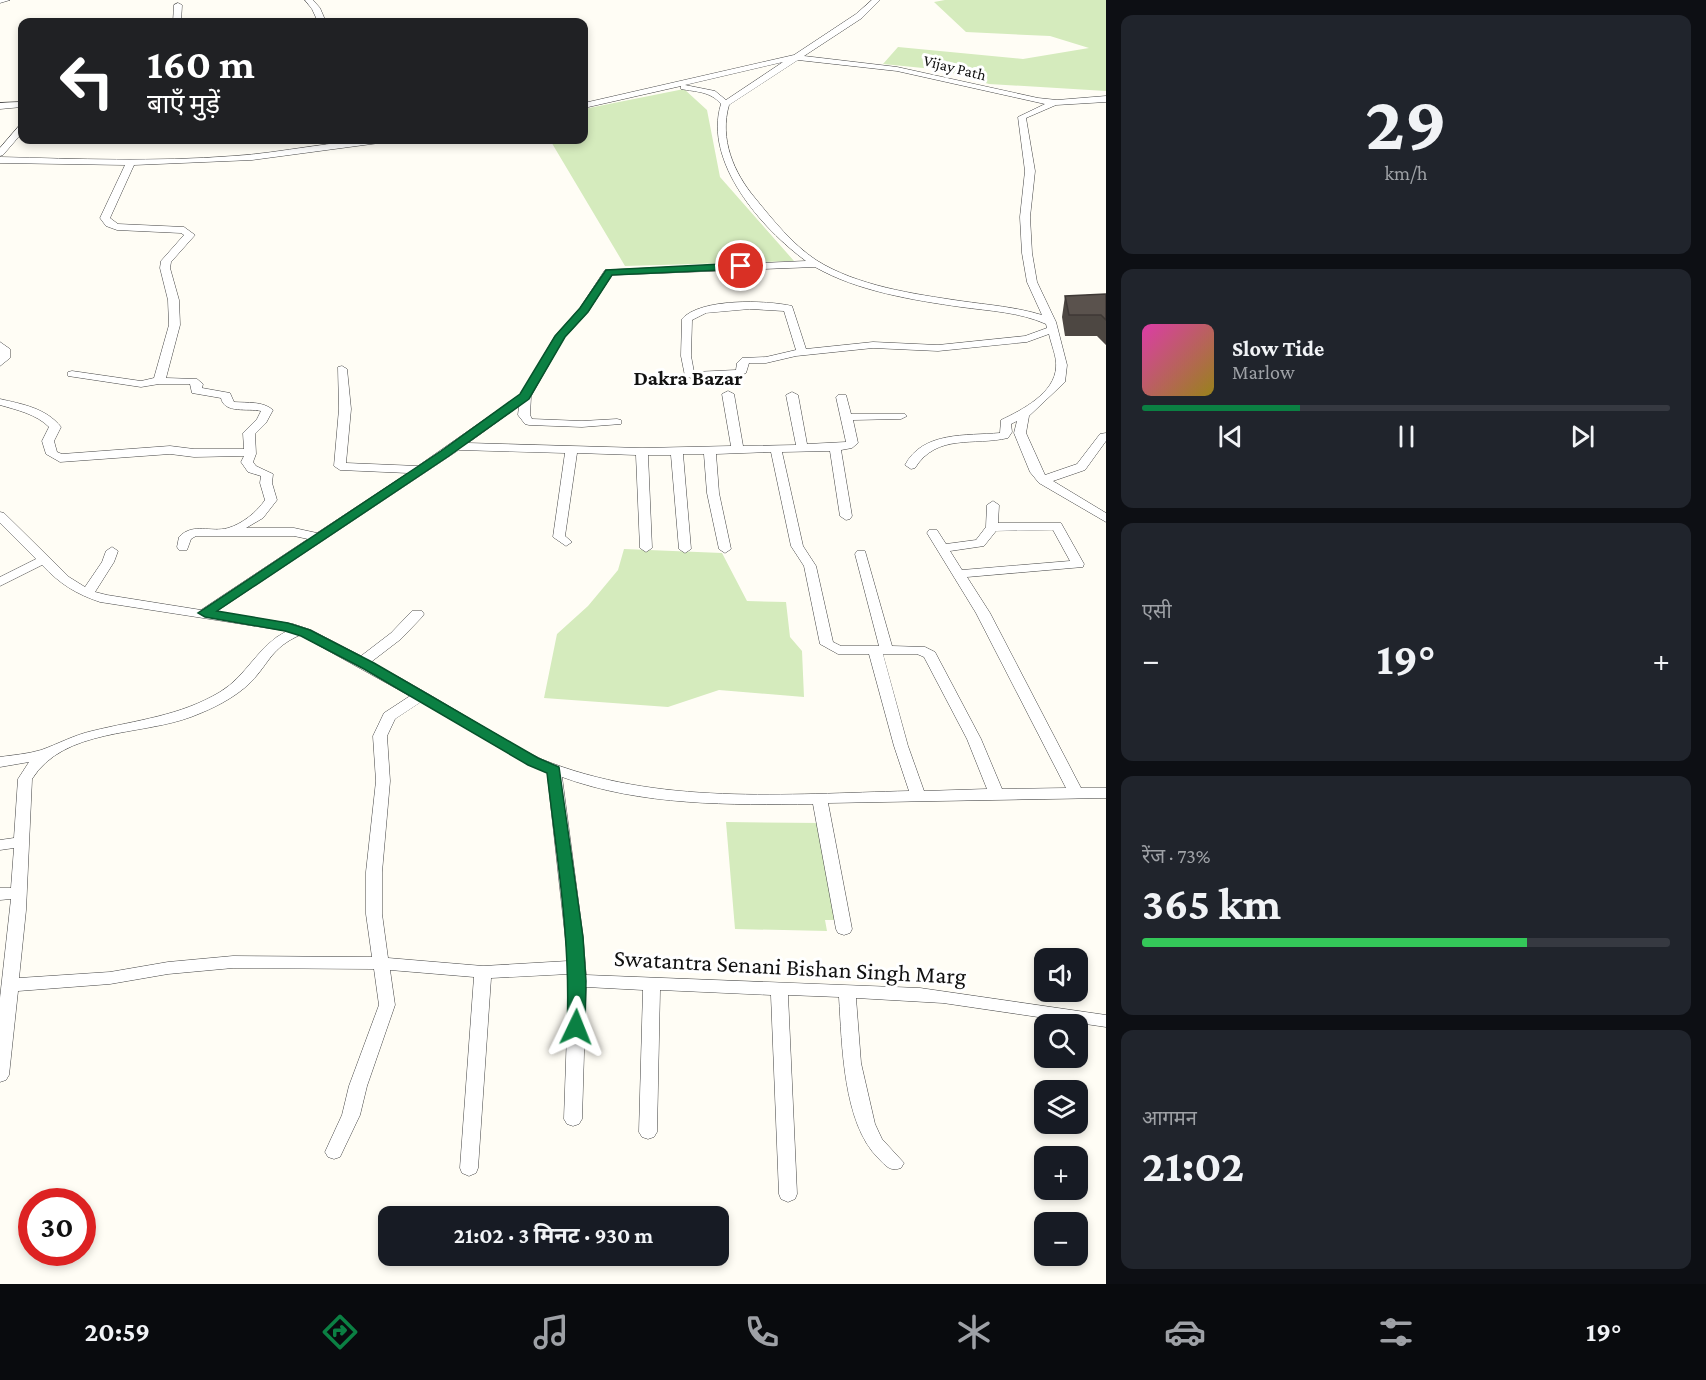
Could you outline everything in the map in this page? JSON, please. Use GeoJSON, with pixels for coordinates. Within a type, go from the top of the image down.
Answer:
{"type":"FeatureCollection","features":[{"type":"Feature","properties":{"kind":"street"},"geometry":{"type":"LineString","coordinates":[[0,1],[6,0]]}},
{"type":"Feature","properties":{"kind":"street"},"geometry":{"type":"LineString","coordinates":[[309,0],[320,18]]}},
{"type":"Feature","properties":{"kind":"street"},"geometry":{"type":"LineString","coordinates":[[876,0],[859,16],[725,104],[720,114],[723,141],[734,178],[764,216],[800,253],[815,264],[883,289],[958,304],[1029,313],[1052,325]]}},
{"type":"Feature","properties":{"kind":"street"},"geometry":{"type":"LineString","coordinates":[[177,18],[178,5]]}},
{"type":"Feature","properties":{"kind":"street"},"geometry":{"type":"LineString","coordinates":[[588,104],[796,57]]}},
{"type":"Feature","properties":{"kind":"street","name":"Vijay Path"},"geometry":{"type":"LineString","coordinates":[[796,57],[897,69],[997,93],[1057,103],[1106,99]]}},
{"type":"Feature","properties":{"kind":"street"},"geometry":{"type":"LineString","coordinates":[[664,88],[684,87],[714,93],[721,96],[725,104]]}},
{"type":"Feature","properties":{"kind":"street"},"geometry":{"type":"LineString","coordinates":[[997,93],[1005,101]]}},
{"type":"Feature","properties":{"kind":"street"},"geometry":{"type":"LineString","coordinates":[[1022,117],[1057,103]]}},
{"type":"Feature","properties":{"kind":"street"},"geometry":{"type":"LineString","coordinates":[[0,106],[18,105]]}},
{"type":"Feature","properties":{"kind":"street"},"geometry":{"type":"LineString","coordinates":[[1014,109],[1022,117],[1030,171],[1025,218],[1027,253],[1032,282],[1052,325],[1062,365],[1059,382],[1024,415],[1020,433],[1036,472],[1043,480],[1106,518]]}},
{"type":"Feature","properties":{"kind":"street"},"geometry":{"type":"LineString","coordinates":[[0,153],[18,133]]}},
{"type":"Feature","properties":{"kind":"street"},"geometry":{"type":"LineString","coordinates":[[0,160],[188,161],[267,156],[351,144]]}},
{"type":"Feature","properties":{"kind":"street"},"geometry":{"type":"LineString","coordinates":[[131,162],[105,218],[109,224],[117,227],[177,229],[184,230],[190,235],[166,261],[165,268],[177,315],[172,345],[159,381]]}},
{"type":"Feature","properties":{"kind":"street"},"geometry":{"type":"LineString","coordinates":[[205,613],[421,470],[525,396],[560,336],[584,310],[609,272],[815,264]]}},
{"type":"Feature","properties":{"kind":"street"},"geometry":{"type":"LineString","coordinates":[[802,353],[788,308],[762,304],[736,305],[692,314],[687,319],[686,356],[690,375],[738,373],[742,371],[742,363],[746,360],[766,360],[802,353],[873,345],[949,347],[1027,339],[1052,325]]}},
{"type":"Feature","properties":{"kind":"street"},"geometry":{"type":"LineString","coordinates":[[0,345],[5,349],[5,358],[0,363]]}},
{"type":"Feature","properties":{"kind":"street"},"geometry":{"type":"LineString","coordinates":[[342,369],[345,409],[340,466],[350,469],[421,470]]}},
{"type":"Feature","properties":{"kind":"street"},"geometry":{"type":"LineString","coordinates":[[72,374],[141,384],[159,381],[193,381],[197,384],[196,391],[226,395],[227,402],[231,405],[266,408],[262,421],[249,433],[248,466],[267,474],[266,483],[271,500],[266,510],[257,517],[231,531]]}},
{"type":"Feature","properties":{"kind":"street"},"geometry":{"type":"LineString","coordinates":[[728,394],[738,450]]}},
{"type":"Feature","properties":{"kind":"street"},"geometry":{"type":"LineString","coordinates":[[792,395],[802,448]]}},
{"type":"Feature","properties":{"kind":"street"},"geometry":{"type":"LineString","coordinates":[[525,396],[524,415],[529,422],[582,424],[617,422]]}},
{"type":"Feature","properties":{"kind":"street"},"geometry":{"type":"LineString","coordinates":[[456,446],[642,452],[849,446],[852,443],[842,398]]}},
{"type":"Feature","properties":{"kind":"street"},"geometry":{"type":"LineString","coordinates":[[0,402],[31,411],[52,423],[55,427],[48,441],[52,454],[60,458],[170,450],[194,453],[250,452]]}},
{"type":"Feature","properties":{"kind":"street"},"geometry":{"type":"LineString","coordinates":[[911,465],[919,452],[934,444],[1004,435],[1005,422],[1030,410]]}},
{"type":"Feature","properties":{"kind":"street"},"geometry":{"type":"LineString","coordinates":[[846,417],[901,416]]}},
{"type":"Feature","properties":{"kind":"street"},"geometry":{"type":"LineString","coordinates":[[1043,480],[1081,467],[1104,436]]}},
{"type":"Feature","properties":{"kind":"street"},"geometry":{"type":"LineString","coordinates":[[835,447],[846,516]]}},
{"type":"Feature","properties":{"kind":"street"},"geometry":{"type":"LineString","coordinates":[[776,449],[797,546],[810,566],[825,641],[832,649],[838,650],[917,650],[925,651],[930,655],[974,739],[996,793]]}},
{"type":"Feature","properties":{"kind":"street"},"geometry":{"type":"LineString","coordinates":[[566,542],[560,537],[571,451]]}},
{"type":"Feature","properties":{"kind":"street"},"geometry":{"type":"LineString","coordinates":[[710,451],[713,493],[725,549]]}},
{"type":"Feature","properties":{"kind":"street"},"geometry":{"type":"LineString","coordinates":[[642,452],[646,548]]}},
{"type":"Feature","properties":{"kind":"street"},"geometry":{"type":"LineString","coordinates":[[677,452],[685,549]]}},
{"type":"Feature","properties":{"kind":"street"},"geometry":{"type":"LineString","coordinates":[[942,548],[980,543],[992,527],[993,505]]}},
{"type":"Feature","properties":{"kind":"street"},"geometry":{"type":"LineString","coordinates":[[0,516],[64,580],[87,594],[105,599],[205,613],[298,631],[362,663],[533,761],[554,770],[606,784],[659,793],[714,797],[819,798],[996,793],[1106,793]]}},
{"type":"Feature","properties":{"kind":"street"},"geometry":{"type":"LineString","coordinates":[[958,574],[1078,564],[1057,526],[992,527]]}},
{"type":"Feature","properties":{"kind":"street"},"geometry":{"type":"LineString","coordinates":[[183,547],[185,537],[190,533],[294,532],[317,537]]}},
{"type":"Feature","properties":{"kind":"street"},"geometry":{"type":"LineString","coordinates":[[933,533],[983,613],[1076,793]]}},
{"type":"Feature","properties":{"kind":"street"},"geometry":{"type":"LineString","coordinates":[[87,594],[108,562],[112,551]]}},
{"type":"Feature","properties":{"kind":"street"},"geometry":{"type":"LineString","coordinates":[[861,554],[901,746],[918,796]]}},
{"type":"Feature","properties":{"kind":"street"},"geometry":{"type":"LineString","coordinates":[[0,582],[43,560]]}},
{"type":"Feature","properties":{"kind":"street"},"geometry":{"type":"LineString","coordinates":[[362,663],[396,636],[417,614]]}},
{"type":"Feature","properties":{"kind":"street"},"geometry":{"type":"LineString","coordinates":[[0,762],[44,754],[91,735],[160,722],[188,712],[242,683],[270,648],[298,631]]}},
{"type":"Feature","properties":{"kind":"street"},"geometry":{"type":"LineString","coordinates":[[334,1152],[351,1114],[358,1086],[384,1015],[386,992],[374,914],[383,781],[380,736],[389,716],[420,696]]}},
{"type":"Feature","properties":{"kind":"street"},"geometry":{"type":"LineString","coordinates":[[0,1075],[1,1048],[19,893],[25,778],[28,771],[44,754]]}},
{"type":"Feature","properties":{"kind":"street"},"geometry":{"type":"LineString","coordinates":[[554,770],[577,974],[573,1119]]}},
{"type":"Feature","properties":{"kind":"street"},"geometry":{"type":"LineString","coordinates":[[819,798],[825,818],[844,929]]}},
{"type":"Feature","properties":{"kind":"street"},"geometry":{"type":"LineString","coordinates":[[0,844],[22,842]]}},
{"type":"Feature","properties":{"kind":"street"},"geometry":{"type":"LineString","coordinates":[[0,894],[19,893]]}},
{"type":"Feature","properties":{"kind":"street","name":"Swatantra Senani Bishan Singh Marg"},"geometry":{"type":"LineString","coordinates":[[10,985],[110,978],[168,968],[233,962],[381,963],[483,972],[577,974],[652,984],[954,996],[1063,1016],[1106,1021]]}},
{"type":"Feature","properties":{"kind":"street"},"geometry":{"type":"LineString","coordinates":[[469,1168],[483,972]]}},
{"type":"Feature","properties":{"kind":"street"},"geometry":{"type":"LineString","coordinates":[[648,1132],[652,984]]}},
{"type":"Feature","properties":{"kind":"street"},"geometry":{"type":"LineString","coordinates":[[779,990],[788,1194]]}},
{"type":"Feature","properties":{"kind":"street"},"geometry":{"type":"LineString","coordinates":[[847,991],[852,1063],[866,1124],[876,1144],[895,1163]]}},
{"type":"Feature","properties":{"kind":"green space"},"geometry":{"type":"Polygon","coordinates":[[[945,0],[1106,0],[1106,91],[989,84],[943,70],[883,64],[898,47],[1023,59],[1089,48],[1050,36],[966,32],[934,2],[945,0]]]}},
{"type":"Feature","properties":{"kind":"green space"},"geometry":{"type":"Polygon","coordinates":[[[684,89],[707,110],[720,177],[794,261],[625,266],[552,144],[588,144],[588,108],[684,89]]]}},
{"type":"Feature","properties":{"kind":"green space"},"geometry":{"type":"Polygon","coordinates":[[[624,549],[722,553],[747,601],[786,602],[790,637],[802,651],[804,697],[719,690],[668,707],[544,698],[557,634],[588,606],[618,570],[624,549]]]}},
{"type":"Feature","properties":{"kind":"green space"},"geometry":{"type":"Polygon","coordinates":[[[726,822],[821,823],[836,920],[825,920],[827,931],[735,929],[726,822]]]}},
{"type":"Feature","properties":{"kind":"building"},"geometry":{"type":"Polygon","coordinates":[[[1106,294],[1106,320],[1101,315],[1069,315],[1065,296],[1106,294]]]}},
{"type":"Feature","properties":{"kind":"district","name":"Dakra Bazar"},"geometry":{"type":"Point","coordinates":[688,378]}},
{"type":"Feature","properties":{"kind":"route"},"geometry":{"type":"LineString","coordinates":[[576,1027],[578,981],[575,937],[554,770],[533,761],[369,666],[306,633],[288,627],[205,613],[445,454],[525,396],[560,336],[584,310],[609,272],[741,266]]}}]}
